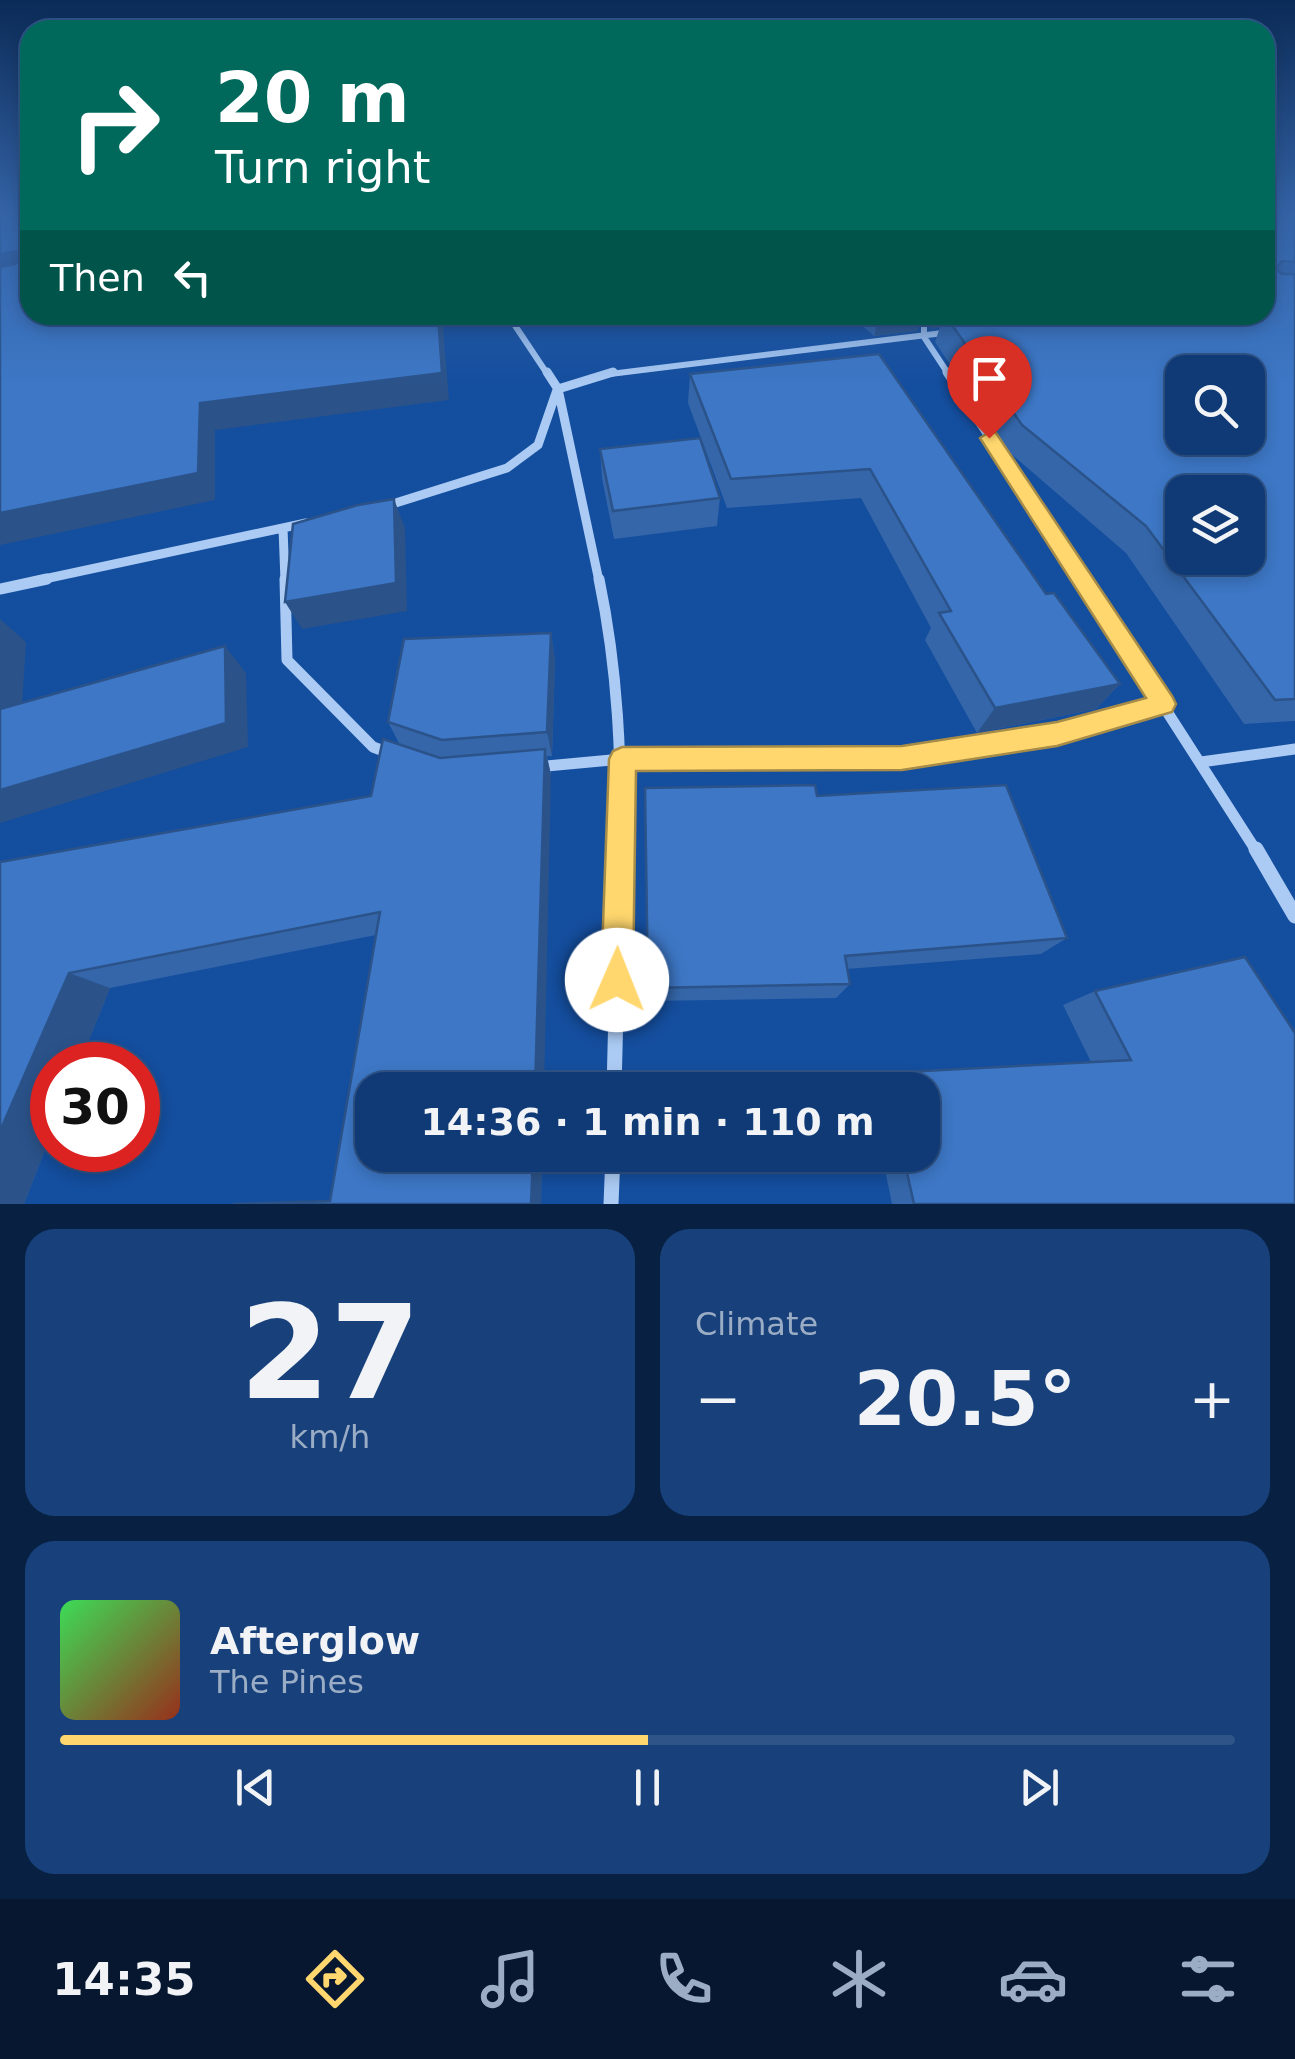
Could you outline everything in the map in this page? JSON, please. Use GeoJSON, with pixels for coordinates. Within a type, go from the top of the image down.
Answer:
{"type":"FeatureCollection","features":[{"type":"Feature","properties":{"kind":"street"},"geometry":{"type":"LineString","coordinates":[[515,325],[558,390],[612,641],[622,759],[614,1072]]}},
{"type":"Feature","properties":{"kind":"street"},"geometry":{"type":"LineString","coordinates":[[924,325],[924,338],[1201,762],[1295,916]]}},
{"type":"Feature","properties":{"kind":"street"},"geometry":{"type":"LineString","coordinates":[[558,390],[607,373],[958,331]]}},
{"type":"Feature","properties":{"kind":"street"},"geometry":{"type":"LineString","coordinates":[[373,509],[507,468],[538,445],[558,390]]}},
{"type":"Feature","properties":{"kind":"street"},"geometry":{"type":"LineString","coordinates":[[0,589],[319,521]]}},
{"type":"Feature","properties":{"kind":"street"},"geometry":{"type":"LineString","coordinates":[[283,528],[287,660],[373,747],[405,758]]}},
{"type":"Feature","properties":{"kind":"street"},"geometry":{"type":"LineString","coordinates":[[528,768],[622,759],[902,758],[1057,734],[1163,704]]}},
{"type":"Feature","properties":{"kind":"street"},"geometry":{"type":"LineString","coordinates":[[1201,762],[1295,749]]}},
{"type":"Feature","properties":{"kind":"street"},"geometry":{"type":"LineString","coordinates":[[612,1204],[613,1172]]}},
{"type":"Feature","properties":{"kind":"building"},"geometry":{"type":"Polygon","coordinates":[[[0,272],[20,272],[20,325],[439,325],[442,373],[200,403],[198,473],[0,513],[0,272]]]}},
{"type":"Feature","properties":{"kind":"building"},"geometry":{"type":"Polygon","coordinates":[[[1275,272],[1295,274],[1295,699],[1275,700],[1182,575],[1265,575],[1265,475],[1165,475],[1165,552],[1146,526],[1022,425],[952,325],[1275,325],[1275,272]]]}},
{"type":"Feature","properties":{"kind":"building"},"geometry":{"type":"Polygon","coordinates":[[[879,354],[1046,594],[1054,593],[1120,684],[995,708],[939,613],[951,611],[870,469],[731,479],[690,374],[879,354]]]}},
{"type":"Feature","properties":{"kind":"building"},"geometry":{"type":"Polygon","coordinates":[[[700,438],[720,498],[613,511],[600,449],[700,438]]]}},
{"type":"Feature","properties":{"kind":"building"},"geometry":{"type":"Polygon","coordinates":[[[394,499],[396,583],[285,602],[293,524],[394,499]]]}},
{"type":"Feature","properties":{"kind":"building"},"geometry":{"type":"Polygon","coordinates":[[[551,633],[547,732],[442,740],[388,722],[404,639],[551,633]]]}},
{"type":"Feature","properties":{"kind":"building"},"geometry":{"type":"Polygon","coordinates":[[[225,646],[226,723],[0,790],[0,709],[225,646]]]}},
{"type":"Feature","properties":{"kind":"building"},"geometry":{"type":"Polygon","coordinates":[[[383,739],[440,758],[545,749],[536,1072],[355,1072],[355,1172],[532,1172],[531,1204],[233,1204],[330,1201],[380,912],[69,973],[39,1042],[30,1042],[30,1062],[0,1131],[0,862],[371,796],[383,739]]]}},
{"type":"Feature","properties":{"kind":"building"},"geometry":{"type":"Polygon","coordinates":[[[815,785],[817,796],[1006,785],[1067,938],[845,956],[850,984],[648,988],[645,788],[815,785]]]}},
{"type":"Feature","properties":{"kind":"building"},"geometry":{"type":"Polygon","coordinates":[[[1245,957],[1295,1033],[1295,1204],[914,1204],[907,1172],[940,1172],[940,1072],[905,1072],[1131,1060],[1095,991],[1245,957]]]}},
{"type":"Feature","properties":{"kind":"route"},"geometry":{"type":"LineString","coordinates":[[617,980],[622,759],[902,758],[1057,734],[1163,704],[989,438]]}}]}
